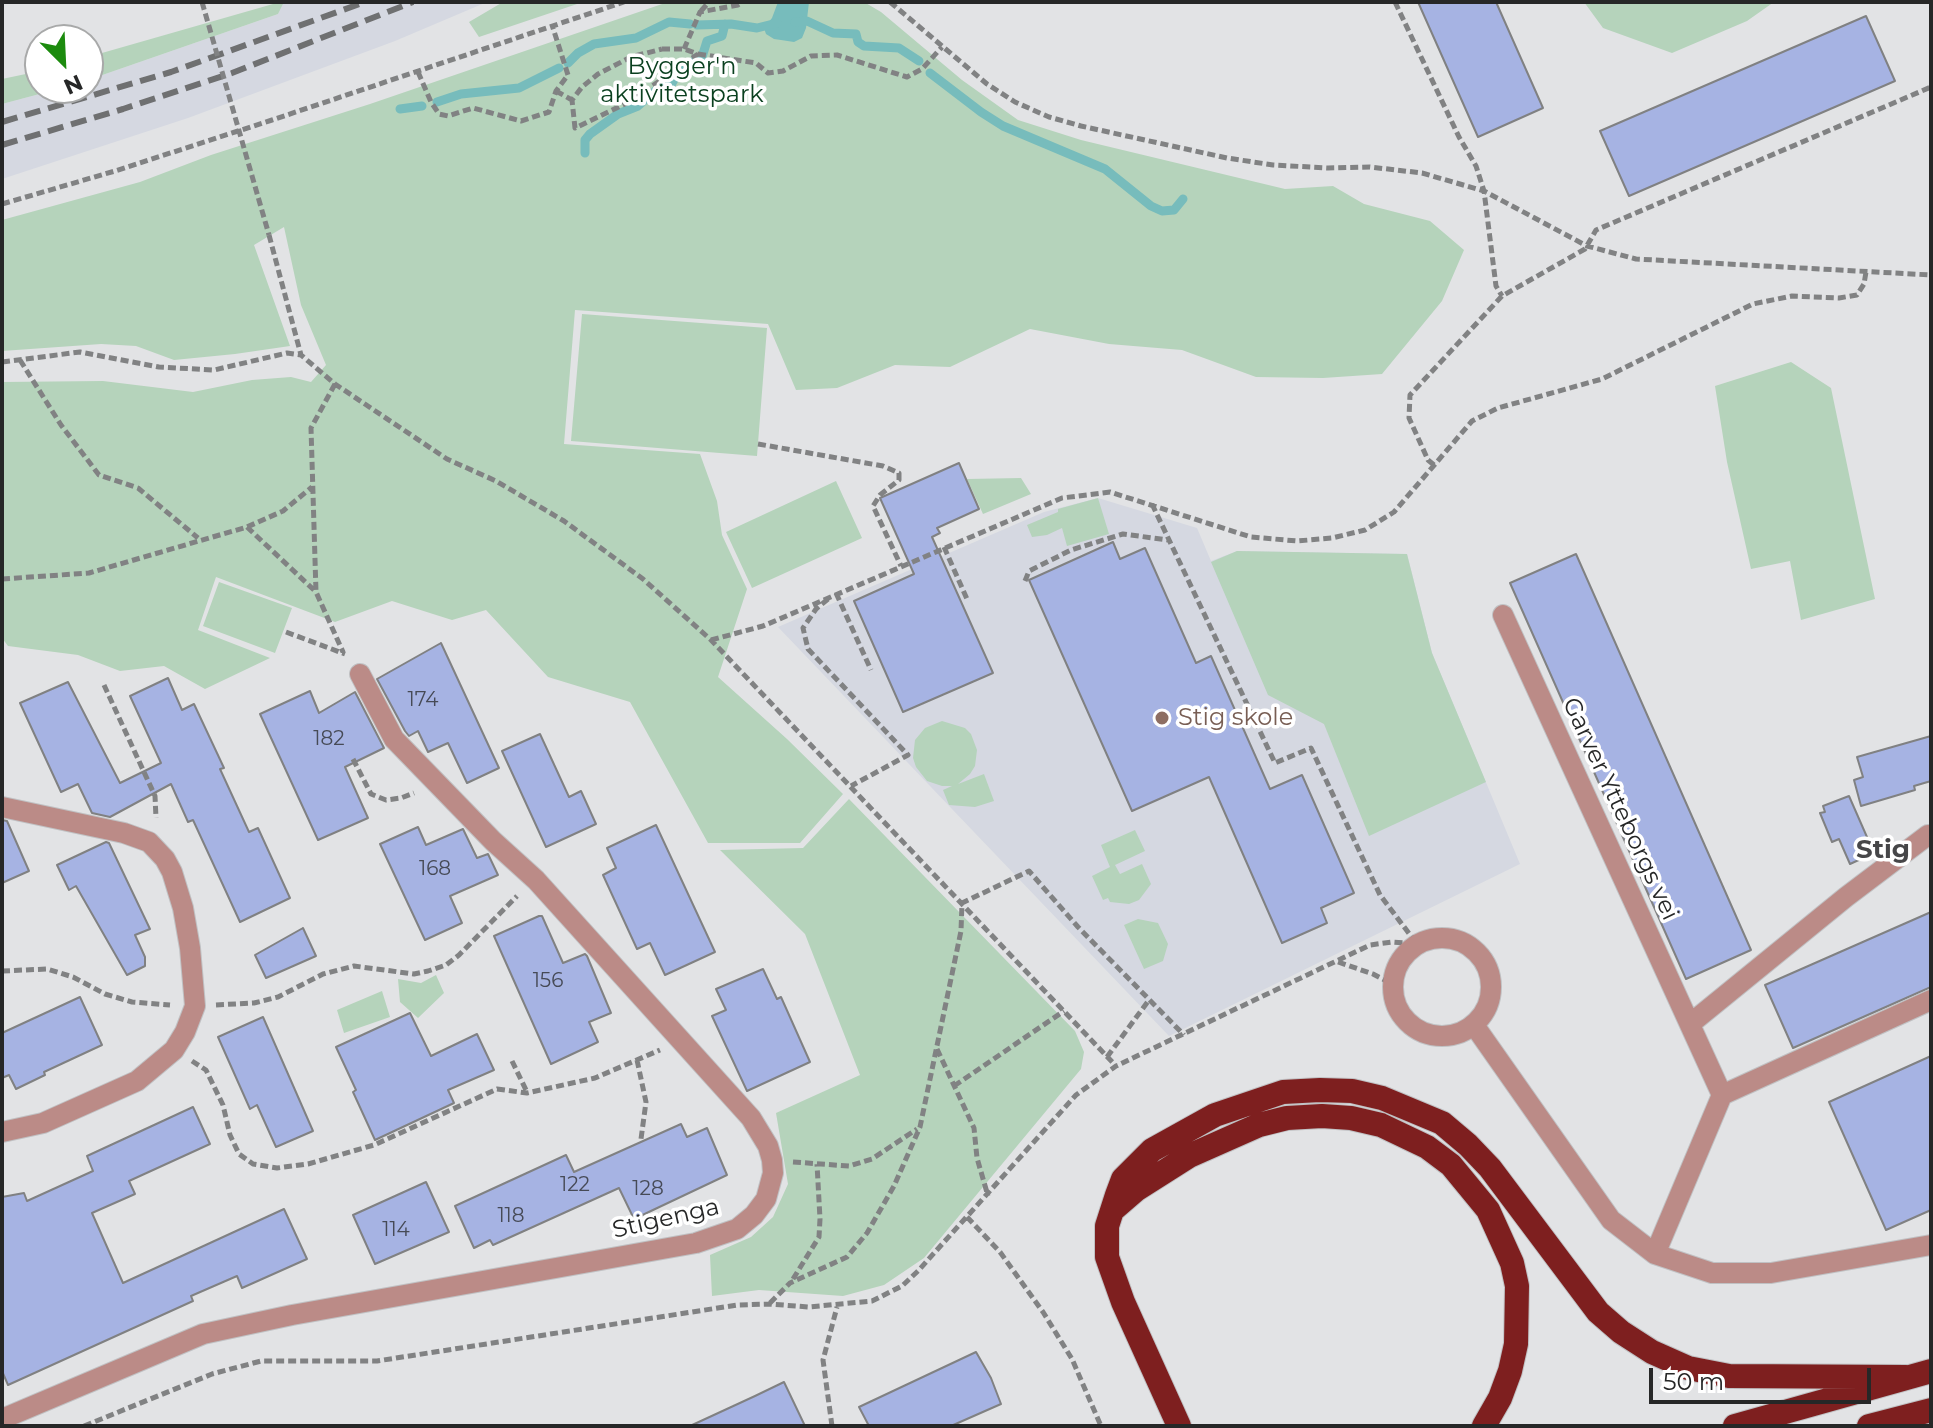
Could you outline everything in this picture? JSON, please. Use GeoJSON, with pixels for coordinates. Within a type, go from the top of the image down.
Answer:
{"type":"FeatureCollection","features":[{"type":"Feature","properties":{"kind":"highway"},"geometry":{"type":"LineString","coordinates":[[1179,1426],[1109,1267],[1105,1244],[1113,1210],[1123,1179],[1152,1150],[1215,1115],[1283,1092],[1352,1091],[1413,1109],[1442,1123],[1468,1145],[1513,1196],[1598,1312],[1652,1352],[1688,1368],[1729,1376],[1906,1377]]}},
{"type":"Feature","properties":{"kind":"highway"},"geometry":{"type":"LineString","coordinates":[[1113,1210],[1137,1189],[1189,1156],[1259,1125],[1287,1118],[1351,1118],[1381,1125],[1427,1147],[1451,1165],[1488,1210],[1512,1263],[1517,1286],[1516,1344],[1500,1398],[1484,1426]]}},
{"type":"Feature","properties":{"kind":"highway"},"geometry":{"type":"LineString","coordinates":[[1735,1426],[1931,1371]]}},
{"type":"Feature","properties":{"kind":"highway"},"geometry":{"type":"LineString","coordinates":[[1869,1426],[1912,1417]]}},
{"type":"Feature","properties":{"kind":"street","name":"Garver Ytteborgs vei"},"geometry":{"type":"LineString","coordinates":[[1503,615],[1722,1095]]}},
{"type":"Feature","properties":{"kind":"street","name":"Stigenga"},"geometry":{"type":"LineString","coordinates":[[2,1419],[203,1334],[292,1315],[696,1243],[737,1229],[754,1215],[766,1199],[773,1173],[772,1160],[768,1146],[751,1118],[536,880],[394,739],[360,674]]}},
{"type":"Feature","properties":{"kind":"street"},"geometry":{"type":"LineString","coordinates":[[2,807],[124,833],[149,842],[172,872],[183,908],[195,1006],[174,1050],[137,1081],[43,1123],[2,1132]]}},
{"type":"Feature","properties":{"kind":"street"},"geometry":{"type":"LineString","coordinates":[[1690,1024],[1846,897],[1928,835]]}},
{"type":"Feature","properties":{"kind":"street"},"geometry":{"type":"LineString","coordinates":[[1433,938],[1463,942],[1482,957],[1490,972],[1492,989],[1489,1003],[1474,1025],[1459,1034],[1436,1036],[1419,1031],[1399,1011],[1394,995],[1395,974],[1402,958],[1417,944],[1433,938]]}},
{"type":"Feature","properties":{"kind":"street"},"geometry":{"type":"LineString","coordinates":[[1655,1254],[1722,1095],[1931,1000]]}},
{"type":"Feature","properties":{"kind":"street"},"geometry":{"type":"LineString","coordinates":[[1474,1025],[1611,1220],[1655,1254],[1712,1273],[1771,1273],[1931,1245]]}},
{"type":"Feature","properties":{"kind":"path"},"geometry":{"type":"LineString","coordinates":[[202,2],[301,355]]}},
{"type":"Feature","properties":{"kind":"path"},"geometry":{"type":"LineString","coordinates":[[2,204],[115,171],[624,2]]}},
{"type":"Feature","properties":{"kind":"path"},"geometry":{"type":"LineString","coordinates":[[684,49],[700,12],[709,2]]}},
{"type":"Feature","properties":{"kind":"path"},"geometry":{"type":"LineString","coordinates":[[700,12],[742,2]]}},
{"type":"Feature","properties":{"kind":"path"},"geometry":{"type":"LineString","coordinates":[[890,2],[987,84],[1015,102],[1049,117],[1081,126],[1273,165],[1370,167],[1422,173],[1484,191],[1587,246],[1623,256],[1653,261],[1931,275]]}},
{"type":"Feature","properties":{"kind":"path"},"geometry":{"type":"LineString","coordinates":[[1395,2],[1459,137],[1476,166],[1484,191],[1496,286],[1502,296]]}},
{"type":"Feature","properties":{"kind":"path"},"geometry":{"type":"LineString","coordinates":[[418,72],[439,114],[448,116],[473,108],[521,121],[549,112],[556,91],[568,75],[553,28]]}},
{"type":"Feature","properties":{"kind":"path"},"geometry":{"type":"LineString","coordinates":[[698,54],[631,101],[575,128],[572,100],[582,87],[598,74],[631,57],[662,49],[684,49],[756,63],[768,73],[783,71],[811,56],[837,55],[907,77],[922,69],[942,47]]}},
{"type":"Feature","properties":{"kind":"path"},"geometry":{"type":"LineString","coordinates":[[1434,465],[1428,460],[1409,418],[1410,395],[1502,296],[1585,249],[1596,230],[1931,87]]}},
{"type":"Feature","properties":{"kind":"path"},"geometry":{"type":"LineString","coordinates":[[556,91],[572,100]]}},
{"type":"Feature","properties":{"kind":"path"},"geometry":{"type":"LineString","coordinates":[[711,640],[763,626],[1062,498],[1110,492],[1251,537],[1297,541],[1332,538],[1365,530],[1394,512],[1472,421],[1498,408],[1602,379],[1753,304],[1792,296],[1839,298],[1857,295],[1864,284],[1866,272]]}},
{"type":"Feature","properties":{"kind":"path"},"geometry":{"type":"LineString","coordinates":[[2,362],[80,352],[159,367],[214,370],[287,353],[301,355],[335,384],[447,459],[496,481],[564,521],[643,579],[711,640],[1116,1066]]}},
{"type":"Feature","properties":{"kind":"path"},"geometry":{"type":"LineString","coordinates":[[20,360],[61,425],[99,475],[138,488],[199,539]]}},
{"type":"Feature","properties":{"kind":"path"},"geometry":{"type":"LineString","coordinates":[[335,384],[311,428],[316,592],[343,652],[360,674]]}},
{"type":"Feature","properties":{"kind":"path"},"geometry":{"type":"LineString","coordinates":[[758,444],[883,466],[899,473],[899,480],[880,495],[873,506],[901,566]]}},
{"type":"Feature","properties":{"kind":"path"},"geometry":{"type":"LineString","coordinates":[[2,579],[89,573],[247,527],[283,511],[312,487]]}},
{"type":"Feature","properties":{"kind":"path"},"geometry":{"type":"LineString","coordinates":[[1152,503],[1275,763],[1311,748],[1380,895],[1417,944]]}},
{"type":"Feature","properties":{"kind":"path"},"geometry":{"type":"LineString","coordinates":[[247,527],[316,592]]}},
{"type":"Feature","properties":{"kind":"path"},"geometry":{"type":"LineString","coordinates":[[1025,581],[1029,571],[1071,550],[1123,534],[1169,540]]}},
{"type":"Feature","properties":{"kind":"path"},"geometry":{"type":"LineString","coordinates":[[944,547],[967,599]]}},
{"type":"Feature","properties":{"kind":"path"},"geometry":{"type":"LineString","coordinates":[[836,593],[871,670]]}},
{"type":"Feature","properties":{"kind":"path"},"geometry":{"type":"LineString","coordinates":[[836,593],[816,609],[803,628],[808,649],[908,755],[851,786]]}},
{"type":"Feature","properties":{"kind":"path"},"geometry":{"type":"LineString","coordinates":[[286,632],[343,652]]}},
{"type":"Feature","properties":{"kind":"path"},"geometry":{"type":"LineString","coordinates":[[104,685],[155,796],[156,823],[149,842]]}},
{"type":"Feature","properties":{"kind":"path"},"geometry":{"type":"LineString","coordinates":[[353,759],[371,794],[386,800],[401,798],[437,783]]}},
{"type":"Feature","properties":{"kind":"path"},"geometry":{"type":"LineString","coordinates":[[962,903],[1029,871],[1078,927],[1185,1036]]}},
{"type":"Feature","properties":{"kind":"path"},"geometry":{"type":"LineString","coordinates":[[2,971],[47,969],[132,1002],[195,1006],[254,1003],[278,997],[323,974],[354,966],[414,974],[446,965],[536,880]]}},
{"type":"Feature","properties":{"kind":"path"},"geometry":{"type":"LineString","coordinates":[[790,1283],[847,1257],[867,1233],[894,1186],[920,1127],[961,931],[962,903]]}},
{"type":"Feature","properties":{"kind":"path"},"geometry":{"type":"LineString","coordinates":[[84,1426],[212,1374],[261,1361],[377,1361],[696,1311],[770,1304],[837,1307],[872,1301],[902,1286],[988,1196],[1010,1167],[1076,1095],[1116,1066],[1185,1036],[1370,945],[1392,942],[1417,944]]}},
{"type":"Feature","properties":{"kind":"path"},"geometry":{"type":"LineString","coordinates":[[1337,962],[1394,985]]}},
{"type":"Feature","properties":{"kind":"path"},"geometry":{"type":"LineString","coordinates":[[1107,1057],[1149,999]]}},
{"type":"Feature","properties":{"kind":"path"},"geometry":{"type":"LineString","coordinates":[[954,1086],[1064,1011]]}},
{"type":"Feature","properties":{"kind":"path"},"geometry":{"type":"LineString","coordinates":[[174,1050],[206,1070],[223,1105],[230,1135],[239,1154],[253,1164],[277,1168],[308,1164],[374,1145],[497,1089],[527,1093],[595,1078],[680,1042]]}},
{"type":"Feature","properties":{"kind":"path"},"geometry":{"type":"LineString","coordinates":[[937,1048],[974,1128],[977,1158],[988,1196]]}},
{"type":"Feature","properties":{"kind":"path"},"geometry":{"type":"LineString","coordinates":[[637,1060],[646,1102],[641,1139]]}},
{"type":"Feature","properties":{"kind":"path"},"geometry":{"type":"LineString","coordinates":[[512,1061],[527,1093]]}},
{"type":"Feature","properties":{"kind":"path"},"geometry":{"type":"LineString","coordinates":[[784,1161],[849,1166],[872,1159],[920,1127]]}},
{"type":"Feature","properties":{"kind":"path"},"geometry":{"type":"LineString","coordinates":[[770,1304],[790,1283],[819,1237],[817,1164]]}},
{"type":"Feature","properties":{"kind":"path"},"geometry":{"type":"LineString","coordinates":[[967,1217],[1000,1252],[1043,1312],[1072,1359],[1101,1426]]}},
{"type":"Feature","properties":{"kind":"path"},"geometry":{"type":"LineString","coordinates":[[832,1426],[823,1360],[837,1307]]}},
{"type":"Feature","properties":{"kind":"shaded area"},"geometry":{"type":"Polygon","coordinates":[[[284,2],[487,2],[395,41],[188,118],[2,179],[2,104],[24,98],[24,104],[104,104],[104,74],[278,14],[284,2]]]}},
{"type":"Feature","properties":{"kind":"shaded area","name":"Stig skole"},"geometry":{"type":"Polygon","coordinates":[[[1098,498],[1197,528],[1211,561],[1237,551],[1407,554],[1432,653],[1520,864],[1169,1036],[778,627],[1044,512],[1098,498]]]}},
{"type":"Feature","properties":{"kind":"green space"},"geometry":{"type":"Polygon","coordinates":[[[284,2],[278,14],[104,74],[104,52],[284,2]]]}},
{"type":"Feature","properties":{"kind":"green space"},"geometry":{"type":"Polygon","coordinates":[[[503,2],[583,2],[479,37],[469,22],[503,2]]]}},
{"type":"Feature","properties":{"kind":"green space","name":"Bygger'n aktivitetspark"},"geometry":{"type":"Polygon","coordinates":[[[668,2],[864,2],[881,12],[962,80],[1018,120],[1081,140],[1285,189],[1333,186],[1364,204],[1430,221],[1464,250],[1442,301],[1382,374],[1323,378],[1256,377],[1182,350],[1109,344],[1030,329],[950,367],[895,365],[837,388],[796,390],[768,324],[575,310],[564,444],[700,454],[717,501],[722,535],[747,589],[718,677],[843,794],[800,843],[708,843],[630,702],[548,677],[486,610],[452,620],[392,601],[335,622],[216,577],[198,630],[270,658],[205,689],[164,666],[120,671],[78,655],[8,646],[2,638],[2,382],[103,381],[193,392],[252,380],[291,377],[311,382],[326,365],[301,305],[284,227],[254,245],[290,346],[174,360],[136,346],[101,344],[2,351],[2,220],[140,182],[211,155],[668,2]]]}},
{"type":"Feature","properties":{"kind":"green space"},"geometry":{"type":"Polygon","coordinates":[[[1584,2],[1774,2],[1747,21],[1672,53],[1603,28],[1584,2]]]}},
{"type":"Feature","properties":{"kind":"green space"},"geometry":{"type":"Polygon","coordinates":[[[24,74],[24,98],[2,104],[2,79],[24,74]]]}},
{"type":"Feature","properties":{"kind":"green space"},"geometry":{"type":"Polygon","coordinates":[[[582,314],[767,328],[757,456],[571,441],[582,314]]]}},
{"type":"Feature","properties":{"kind":"green space"},"geometry":{"type":"Polygon","coordinates":[[[1791,362],[1831,388],[1875,599],[1801,620],[1790,561],[1751,569],[1727,462],[1715,386],[1791,362]]]}},
{"type":"Feature","properties":{"kind":"green space"},"geometry":{"type":"Polygon","coordinates":[[[1021,478],[1031,494],[983,514],[967,479],[1021,478]]]}},
{"type":"Feature","properties":{"kind":"green space"},"geometry":{"type":"Polygon","coordinates":[[[836,481],[862,538],[752,588],[726,532],[836,481]]]}},
{"type":"Feature","properties":{"kind":"green space"},"geometry":{"type":"Polygon","coordinates":[[[1098,498],[1109,534],[1067,546],[1062,528],[1032,537],[1027,525],[1058,512],[1058,509],[1098,498]]]}},
{"type":"Feature","properties":{"kind":"green space"},"geometry":{"type":"Polygon","coordinates":[[[1237,551],[1407,554],[1432,653],[1486,782],[1369,836],[1324,724],[1268,695],[1211,562],[1237,551]]]}},
{"type":"Feature","properties":{"kind":"green space"},"geometry":{"type":"Polygon","coordinates":[[[219,582],[292,608],[275,653],[203,626],[219,582]]]}},
{"type":"Feature","properties":{"kind":"green space"},"geometry":{"type":"Polygon","coordinates":[[[942,721],[965,728],[977,750],[975,766],[958,784],[984,774],[994,801],[975,807],[949,805],[943,790],[952,786],[927,781],[916,767],[913,758],[915,740],[925,728],[942,721]]]}},
{"type":"Feature","properties":{"kind":"green space"},"geometry":{"type":"Polygon","coordinates":[[[849,799],[1075,1031],[1084,1052],[1081,1069],[924,1258],[884,1285],[843,1296],[759,1290],[712,1296],[710,1255],[751,1237],[773,1217],[788,1184],[776,1113],[860,1075],[805,934],[720,850],[803,848],[849,799]]]}},
{"type":"Feature","properties":{"kind":"green space"},"geometry":{"type":"Polygon","coordinates":[[[1135,830],[1145,851],[1115,865],[1120,874],[1142,864],[1151,884],[1139,900],[1129,904],[1110,902],[1108,898],[1103,900],[1092,876],[1110,867],[1101,845],[1135,830]]]}},
{"type":"Feature","properties":{"kind":"green space"},"geometry":{"type":"Polygon","coordinates":[[[1138,919],[1158,923],[1168,944],[1163,961],[1144,969],[1124,925],[1138,919]]]}},
{"type":"Feature","properties":{"kind":"green space"},"geometry":{"type":"Polygon","coordinates":[[[436,975],[444,993],[418,1018],[400,1002],[398,979],[421,983],[436,975]]]}},
{"type":"Feature","properties":{"kind":"green space"},"geometry":{"type":"Polygon","coordinates":[[[382,991],[390,1017],[344,1033],[337,1010],[382,991]]]}},
{"type":"Feature","properties":{"kind":"water"},"geometry":{"type":"Polygon","coordinates":[[[778,2],[809,2],[802,38],[794,42],[774,39],[766,34],[764,28],[778,2]]]}},
{"type":"Feature","properties":{"kind":"building"},"geometry":{"type":"Polygon","coordinates":[[[1418,2],[1496,2],[1543,108],[1478,137],[1418,2]]]}},
{"type":"Feature","properties":{"kind":"building"},"geometry":{"type":"Polygon","coordinates":[[[1866,16],[1895,81],[1629,196],[1600,131],[1866,16]]]}},
{"type":"Feature","properties":{"kind":"building"},"geometry":{"type":"Polygon","coordinates":[[[959,463],[979,509],[937,528],[940,533],[932,537],[993,673],[903,712],[854,601],[914,574],[880,498],[959,463]]]}},
{"type":"Feature","properties":{"kind":"building"},"geometry":{"type":"Polygon","coordinates":[[[1113,542],[1120,559],[1145,548],[1196,663],[1211,656],[1270,789],[1302,775],[1354,893],[1321,908],[1327,923],[1282,943],[1209,777],[1132,811],[1029,580],[1113,542]]]}},
{"type":"Feature","properties":{"kind":"building"},"geometry":{"type":"Polygon","coordinates":[[[1576,554],[1751,950],[1686,979],[1510,583],[1576,554]]]}},
{"type":"Feature","properties":{"kind":"building"},"geometry":{"type":"Polygon","coordinates":[[[441,643],[499,768],[467,783],[448,743],[428,752],[418,731],[409,736],[377,679],[441,643]]]}},
{"type":"Feature","properties":{"kind":"building"},"geometry":{"type":"Polygon","coordinates":[[[168,678],[182,710],[194,704],[249,832],[258,828],[290,898],[240,922],[193,820],[188,822],[171,784],[110,817],[92,813],[78,784],[61,792],[20,703],[68,682],[120,783],[161,763],[130,696],[168,678]]]}},
{"type":"Feature","properties":{"kind":"building"},"geometry":{"type":"Polygon","coordinates":[[[310,691],[319,713],[355,692],[384,748],[345,767],[368,818],[318,840],[260,714],[310,691]]]}},
{"type":"Feature","properties":{"kind":"building"},"geometry":{"type":"Polygon","coordinates":[[[540,734],[569,797],[581,791],[596,824],[546,847],[502,751],[540,734]]]}},
{"type":"Feature","properties":{"kind":"building"},"geometry":{"type":"Polygon","coordinates":[[[1931,736],[1931,781],[1914,786],[1915,790],[1861,806],[1854,780],[1863,777],[1857,757],[1931,736]]]}},
{"type":"Feature","properties":{"kind":"building"},"geometry":{"type":"Polygon","coordinates":[[[1849,796],[1874,853],[1850,864],[1839,839],[1832,842],[1820,813],[1825,812],[1823,806],[1849,796]]]}},
{"type":"Feature","properties":{"kind":"building"},"geometry":{"type":"Polygon","coordinates":[[[2,820],[7,821],[29,871],[2,883],[2,820]]]}},
{"type":"Feature","properties":{"kind":"building"},"geometry":{"type":"Polygon","coordinates":[[[656,825],[715,952],[665,975],[650,943],[637,949],[603,875],[616,868],[607,848],[656,825]]]}},
{"type":"Feature","properties":{"kind":"building"},"geometry":{"type":"Polygon","coordinates":[[[418,827],[426,845],[463,829],[477,858],[488,854],[498,875],[450,896],[462,923],[425,940],[380,844],[418,827]]]}},
{"type":"Feature","properties":{"kind":"building"},"geometry":{"type":"Polygon","coordinates":[[[106,842],[150,929],[135,935],[145,957],[145,966],[127,975],[76,886],[69,890],[57,865],[106,842]]]}},
{"type":"Feature","properties":{"kind":"building"},"geometry":{"type":"Polygon","coordinates":[[[1931,912],[1931,987],[1793,1048],[1765,985],[1931,912]]]}},
{"type":"Feature","properties":{"kind":"building"},"geometry":{"type":"Polygon","coordinates":[[[542,916],[563,963],[585,954],[587,956],[611,1013],[589,1022],[598,1042],[551,1064],[494,936],[542,916]]]}},
{"type":"Feature","properties":{"kind":"building"},"geometry":{"type":"Polygon","coordinates":[[[303,928],[316,956],[266,978],[255,955],[303,928]]]}},
{"type":"Feature","properties":{"kind":"building"},"geometry":{"type":"Polygon","coordinates":[[[763,969],[777,999],[781,997],[810,1062],[747,1091],[712,1016],[726,1010],[716,989],[763,969]]]}},
{"type":"Feature","properties":{"kind":"building"},"geometry":{"type":"Polygon","coordinates":[[[80,997],[102,1045],[16,1089],[9,1075],[2,1078],[2,1033],[80,997]]]}},
{"type":"Feature","properties":{"kind":"building"},"geometry":{"type":"Polygon","coordinates":[[[410,1013],[431,1056],[477,1034],[494,1070],[448,1090],[454,1103],[375,1140],[336,1047],[410,1013]]]}},
{"type":"Feature","properties":{"kind":"building"},"geometry":{"type":"Polygon","coordinates":[[[263,1017],[313,1131],[276,1147],[257,1105],[250,1109],[218,1037],[263,1017]]]}},
{"type":"Feature","properties":{"kind":"building"},"geometry":{"type":"Polygon","coordinates":[[[1931,1056],[1931,1210],[1886,1230],[1829,1102],[1931,1056]]]}},
{"type":"Feature","properties":{"kind":"building"},"geometry":{"type":"Polygon","coordinates":[[[193,1107],[210,1144],[129,1181],[135,1194],[92,1213],[123,1283],[284,1209],[307,1259],[242,1288],[237,1276],[191,1296],[193,1301],[8,1385],[2,1371],[2,1197],[24,1193],[27,1201],[93,1171],[87,1156],[193,1107]]]}},
{"type":"Feature","properties":{"kind":"building"},"geometry":{"type":"Polygon","coordinates":[[[681,1124],[687,1137],[707,1128],[727,1175],[634,1219],[619,1188],[493,1245],[490,1240],[474,1248],[455,1206],[566,1155],[574,1172],[681,1124]]]}},
{"type":"Feature","properties":{"kind":"building"},"geometry":{"type":"Polygon","coordinates":[[[426,1182],[449,1232],[375,1264],[353,1215],[426,1182]]]}},
{"type":"Feature","properties":{"kind":"building"},"geometry":{"type":"Polygon","coordinates":[[[976,1352],[1001,1404],[951,1426],[869,1426],[859,1407],[976,1352]]]}},
{"type":"Feature","properties":{"kind":"building"},"geometry":{"type":"Polygon","coordinates":[[[784,1382],[805,1426],[690,1426],[755,1396],[784,1382]]]}},
{"type":"Feature","properties":{"kind":"waterway"},"geometry":{"type":"LineString","coordinates":[[795,22],[807,21],[833,33],[856,34],[858,42],[864,46],[899,48],[919,61]]}},
{"type":"Feature","properties":{"kind":"waterway"},"geometry":{"type":"LineString","coordinates":[[568,63],[594,44],[636,38],[669,22],[690,24]]}},
{"type":"Feature","properties":{"kind":"waterway"},"geometry":{"type":"LineString","coordinates":[[697,25],[731,24],[757,28],[777,23]]}},
{"type":"Feature","properties":{"kind":"waterway"},"geometry":{"type":"LineString","coordinates":[[585,153],[585,140],[590,134],[618,114],[638,106],[655,91],[671,85],[680,69],[702,57],[707,41],[722,36],[725,24]]}},
{"type":"Feature","properties":{"kind":"waterway"},"geometry":{"type":"LineString","coordinates":[[437,102],[461,94],[519,88],[559,68]]}},
{"type":"Feature","properties":{"kind":"waterway"},"geometry":{"type":"LineString","coordinates":[[930,73],[1003,126],[1105,169],[1151,206],[1162,211],[1174,210],[1183,199]]}},
{"type":"Feature","properties":{"kind":"waterway"},"geometry":{"type":"LineString","coordinates":[[400,109],[422,106]]}},
{"type":"Feature","properties":{"kind":"railway"},"geometry":{"type":"LineString","coordinates":[[2,122],[171,72],[365,2]]}},
{"type":"Feature","properties":{"kind":"railway"},"geometry":{"type":"LineString","coordinates":[[2,145],[232,73],[413,2]]}},
{"type":"Feature","properties":{"kind":"place","name":"Stig skole"},"geometry":{"type":"Point","coordinates":[1162,718]}},
{"type":"Feature","properties":{"kind":"district","name":"Stig"},"geometry":{"type":"Point","coordinates":[1883,850]}}]}
